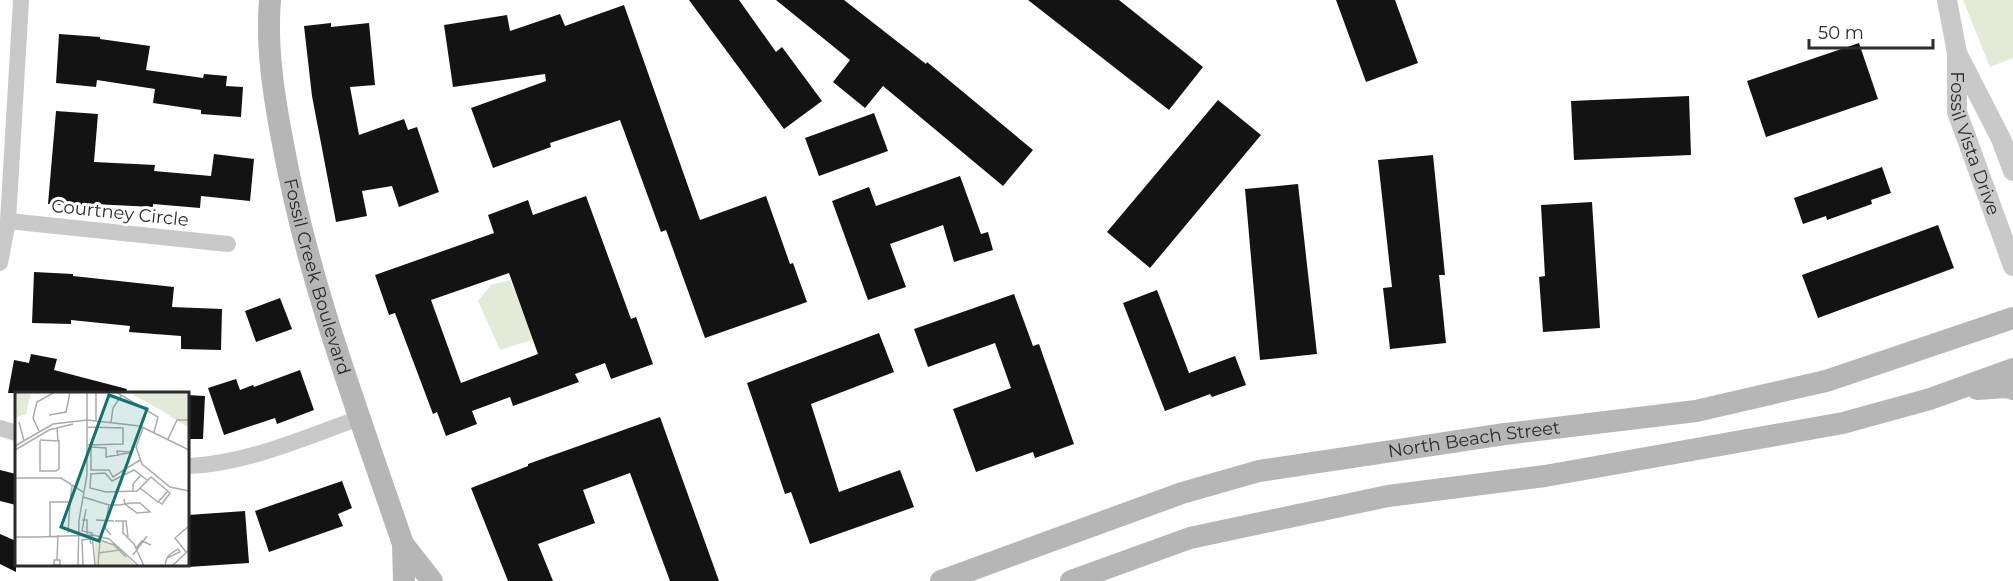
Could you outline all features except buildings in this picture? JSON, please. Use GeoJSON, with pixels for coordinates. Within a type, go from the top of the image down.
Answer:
{"type":"FeatureCollection","features":[{"type":"Feature","properties":{"kind":"main road","name":"Fossil Creek Boulevard"},"geometry":{"type":"LineString","coordinates":[[270,0],[268,18],[275,102],[288,171],[309,260],[403,544],[404,581]]}},
{"type":"Feature","properties":{"kind":"main road","name":"North Beach Street"},"geometry":{"type":"LineString","coordinates":[[940,581],[988,573],[1182,493],[1259,471],[1505,434],[1708,408],[1826,381],[2013,318]]}},
{"type":"Feature","properties":{"kind":"main road"},"geometry":{"type":"LineString","coordinates":[[1071,581],[1190,538],[1388,496],[1545,476],[1843,423],[1954,391],[2013,369]]}},
{"type":"Feature","properties":{"kind":"main road"},"geometry":{"type":"LineString","coordinates":[[1954,391],[2007,387],[2013,389]]}},
{"type":"Feature","properties":{"kind":"main road"},"geometry":{"type":"LineString","coordinates":[[1708,408],[1714,447]]}},
{"type":"Feature","properties":{"kind":"main road","name":"Fossil Creek Boulevard"},"geometry":{"type":"LineString","coordinates":[[403,544],[432,581]]}},
{"type":"Feature","properties":{"kind":"street"},"geometry":{"type":"LineString","coordinates":[[0,262],[8,221],[21,0]]}},
{"type":"Feature","properties":{"kind":"street","name":"Fossil Vista Drive"},"geometry":{"type":"LineString","coordinates":[[1947,0],[1957,53],[1957,112],[2013,266]]}},
{"type":"Feature","properties":{"kind":"street","name":"Fossil Vista Drive"},"geometry":{"type":"LineString","coordinates":[[1957,53],[2001,140],[2013,171]]}},
{"type":"Feature","properties":{"kind":"street","name":"Courtney Circle"},"geometry":{"type":"LineString","coordinates":[[8,221],[228,244]]}},
{"type":"Feature","properties":{"kind":"street"},"geometry":{"type":"LineString","coordinates":[[189,466],[240,459],[360,418]]}},
{"type":"Feature","properties":{"kind":"street"},"geometry":{"type":"LineString","coordinates":[[0,428],[15,433]]}},
{"type":"Feature","properties":{"kind":"green space"},"geometry":{"type":"Polygon","coordinates":[[[1963,0],[2013,0],[2013,58],[1990,67],[1963,0]]]}},
{"type":"Feature","properties":{"kind":"green space"},"geometry":{"type":"Polygon","coordinates":[[[510,280],[536,339],[500,350],[478,301],[491,285],[510,280]]]}}]}
